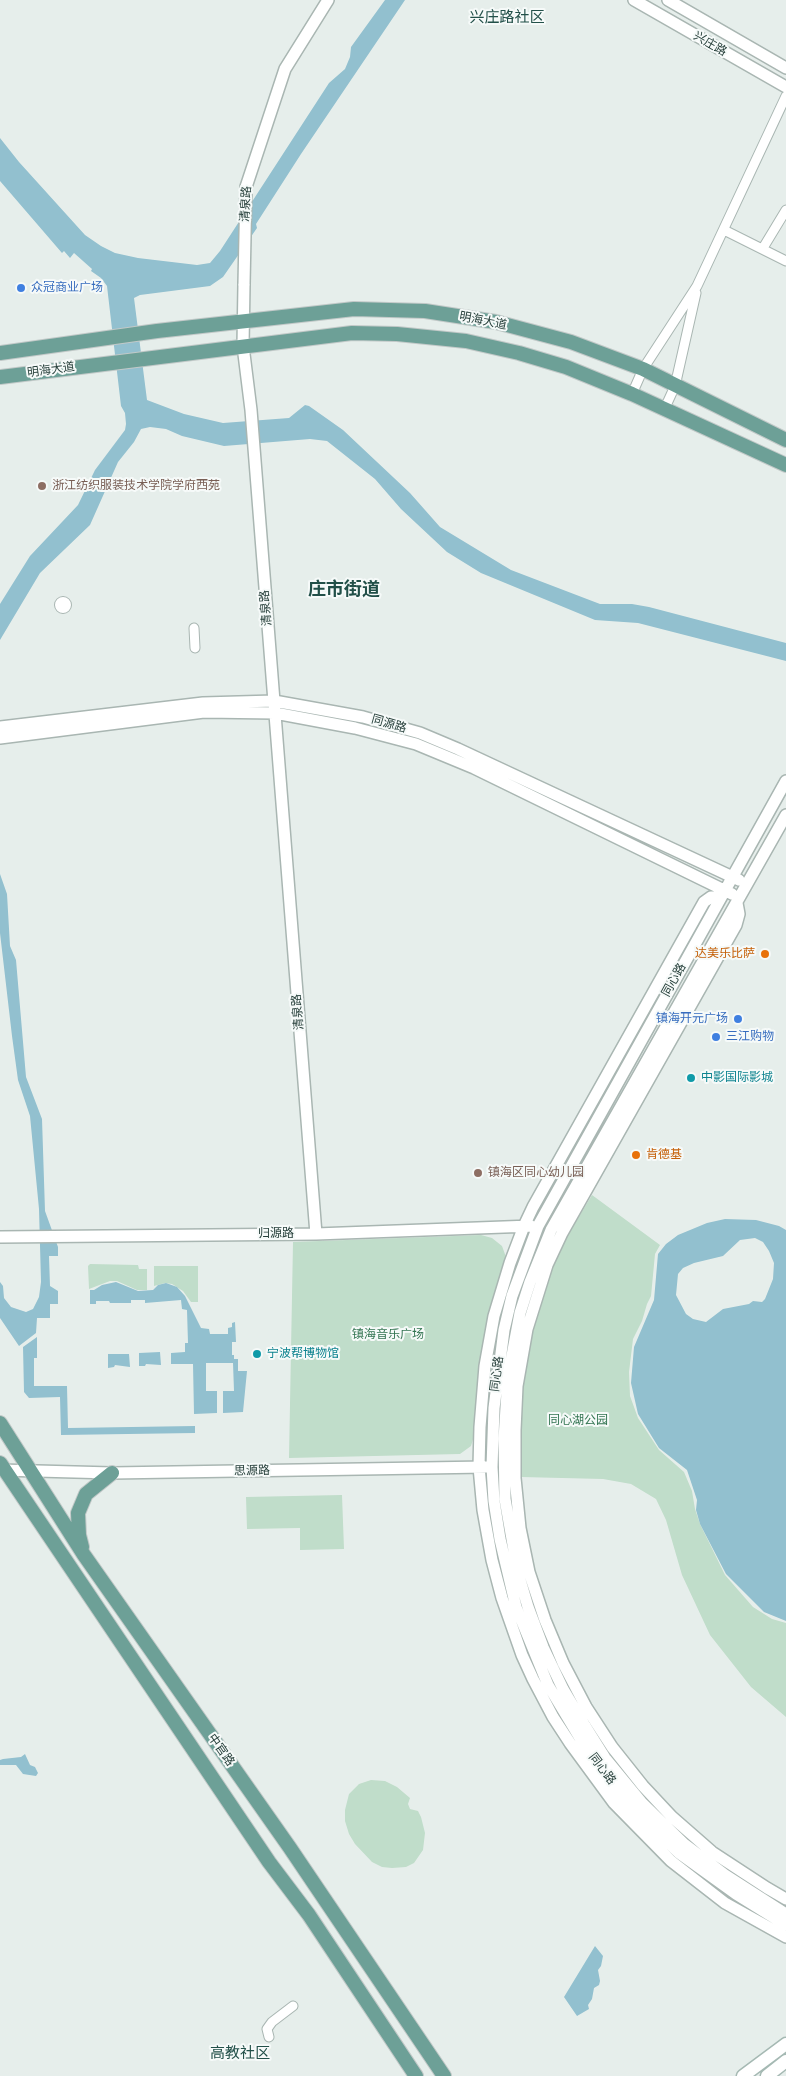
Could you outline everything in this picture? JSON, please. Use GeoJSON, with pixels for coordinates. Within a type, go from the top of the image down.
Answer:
{"type":"FeatureCollection","features":[{"type":"Feature","properties":{"kind":"main road","name":"明海大道"},"geometry":{"type":"LineString","coordinates":[[0,353],[157,331],[354,309],[425,311],[496,322],[571,342],[643,369],[786,440]]}},
{"type":"Feature","properties":{"kind":"main road","name":"明海大道"},"geometry":{"type":"LineString","coordinates":[[0,377],[352,333],[397,334],[466,341],[566,367],[632,394],[786,465]]}},
{"type":"Feature","properties":{"kind":"main road","name":"中官路"},"geometry":{"type":"LineString","coordinates":[[0,1423],[84,1555],[290,1848],[444,2076]]}},
{"type":"Feature","properties":{"kind":"main road","name":"中官路"},"geometry":{"type":"LineString","coordinates":[[2,1468],[270,1862],[310,1916],[416,2076]]}},
{"type":"Feature","properties":{"kind":"main road"},"geometry":{"type":"LineString","coordinates":[[84,1555],[79,1535],[78,1513],[86,1494],[112,1473]]}},
{"type":"Feature","properties":{"kind":"main road"},"geometry":{"type":"LineString","coordinates":[[743,2076],[786,2044]]}},
{"type":"Feature","properties":{"kind":"main road"},"geometry":{"type":"LineString","coordinates":[[767,2076],[786,2061]]}},
{"type":"Feature","properties":{"kind":"street","name":"清泉路"},"geometry":{"type":"LineString","coordinates":[[316,1234],[242,321],[246,187],[285,69],[328,0]]}},
{"type":"Feature","properties":{"kind":"street","name":"兴庄路"},"geometry":{"type":"LineString","coordinates":[[634,0],[786,87]]}},
{"type":"Feature","properties":{"kind":"street","name":"兴庄路"},"geometry":{"type":"LineString","coordinates":[[668,0],[786,68]]}},
{"type":"Feature","properties":{"kind":"street"},"geometry":{"type":"LineString","coordinates":[[632,394],[643,369],[697,286],[786,96]]}},
{"type":"Feature","properties":{"kind":"street"},"geometry":{"type":"LineString","coordinates":[[763,248],[786,210]]}},
{"type":"Feature","properties":{"kind":"street"},"geometry":{"type":"LineString","coordinates":[[724,230],[786,261]]}},
{"type":"Feature","properties":{"kind":"street"},"geometry":{"type":"LineString","coordinates":[[664,410],[675,386],[697,286]]}},
{"type":"Feature","properties":{"kind":"street"},"geometry":{"type":"LineString","coordinates":[[194,628],[195,648]]}},
{"type":"Feature","properties":{"kind":"street","name":"同源路"},"geometry":{"type":"LineString","coordinates":[[0,727],[203,703],[274,707],[363,717],[420,733],[748,884]]}},
{"type":"Feature","properties":{"kind":"street","name":"同源路"},"geometry":{"type":"LineString","coordinates":[[0,738],[204,712],[274,707],[416,744],[474,768],[738,900]]}},
{"type":"Feature","properties":{"kind":"street","name":"同心路"},"geometry":{"type":"LineString","coordinates":[[786,781],[538,1226],[512,1296],[504,1330],[494,1408],[498,1467],[518,1573],[528,1608],[563,1689],[605,1758],[642,1803],[684,1844],[725,1875],[786,1914]]}},
{"type":"Feature","properties":{"kind":"street","name":"同心路"},"geometry":{"type":"LineString","coordinates":[[786,815],[551,1230],[530,1282],[512,1350],[494,1501],[500,1539],[516,1607],[548,1685],[592,1758],[631,1807],[678,1853],[786,1926]]}},
{"type":"Feature","properties":{"kind":"street"},"geometry":{"type":"LineString","coordinates":[[723,894],[711,897],[704,902],[532,1207],[510,1263],[494,1316],[485,1366],[479,1467],[483,1510],[492,1560],[502,1598],[522,1655],[533,1679],[570,1744],[614,1803],[671,1861],[725,1903],[786,1938]]}},
{"type":"Feature","properties":{"kind":"street"},"geometry":{"type":"LineString","coordinates":[[738,900],[740,914],[736,925],[562,1233],[547,1265],[528,1328],[518,1386],[515,1430],[515,1478],[520,1528],[529,1572],[545,1620],[563,1664],[596,1723],[612,1747],[637,1778],[672,1817],[712,1852],[786,1899]]}},
{"type":"Feature","properties":{"kind":"street","name":"归源路"},"geometry":{"type":"LineString","coordinates":[[0,1236],[316,1234],[524,1226],[538,1226],[551,1230]]}},
{"type":"Feature","properties":{"kind":"street","name":"思源路"},"geometry":{"type":"LineString","coordinates":[[2,1468],[32,1472],[112,1473],[498,1467]]}},
{"type":"Feature","properties":{"kind":"street"},"geometry":{"type":"LineString","coordinates":[[269,2037],[267,2028],[293,2006]]}},
{"type":"Feature","properties":{"kind":"green space","name":"同心湖公园"},"geometry":{"type":"Polygon","coordinates":[[[592,1195],[660,1245],[655,1254],[651,1296],[633,1339],[629,1372],[630,1396],[638,1418],[659,1450],[684,1472],[692,1491],[700,1524],[725,1575],[753,1607],[772,1619],[786,1623],[786,1717],[751,1687],[710,1635],[682,1575],[666,1520],[656,1499],[631,1484],[603,1479],[521,1477],[520,1424],[522,1382],[528,1342],[558,1251],[592,1195]]]}},
{"type":"Feature","properties":{"kind":"green space","name":"镇海音乐广场"},"geometry":{"type":"Polygon","coordinates":[[[481,1235],[492,1238],[502,1246],[506,1257],[500,1279],[471,1446],[460,1454],[289,1458],[293,1242],[481,1235]]]}},
{"type":"Feature","properties":{"kind":"green space"},"geometry":{"type":"Polygon","coordinates":[[[90,1264],[138,1265],[139,1269],[147,1269],[147,1290],[137,1290],[117,1281],[110,1281],[89,1289],[88,1266],[90,1264]]]}},
{"type":"Feature","properties":{"kind":"green space"},"geometry":{"type":"Polygon","coordinates":[[[154,1266],[198,1266],[198,1302],[191,1302],[183,1291],[172,1284],[165,1283],[154,1286],[154,1266]]]}},
{"type":"Feature","properties":{"kind":"green space"},"geometry":{"type":"Polygon","coordinates":[[[342,1495],[344,1549],[300,1550],[300,1528],[247,1529],[246,1497],[342,1495]]]}},
{"type":"Feature","properties":{"kind":"green space"},"geometry":{"type":"Polygon","coordinates":[[[371,1780],[385,1781],[397,1787],[410,1798],[408,1804],[410,1809],[418,1811],[421,1817],[425,1833],[423,1850],[414,1863],[406,1867],[382,1867],[372,1862],[355,1844],[349,1834],[345,1821],[345,1810],[349,1794],[359,1784],[371,1780]]]}},
{"type":"Feature","properties":{"kind":"water"},"geometry":{"type":"Polygon","coordinates":[[[385,0],[405,0],[301,154],[256,224],[257,228],[223,277],[210,286],[140,295],[134,298],[147,400],[184,414],[223,423],[289,418],[305,405],[309,406],[343,430],[410,493],[440,527],[511,570],[600,604],[632,604],[649,607],[786,643],[786,661],[638,623],[595,620],[481,573],[447,552],[401,509],[375,479],[327,441],[310,439],[224,446],[182,436],[166,429],[150,427],[141,429],[134,442],[118,462],[90,525],[40,573],[0,640],[0,604],[30,556],[78,505],[95,470],[125,430],[126,424],[125,413],[121,406],[107,286],[74,253],[70,258],[64,251],[62,253],[0,181],[0,138],[19,162],[85,235],[101,246],[115,253],[138,258],[197,265],[210,263],[220,251],[329,83],[345,69],[350,57],[351,47],[385,0]]]}},
{"type":"Feature","properties":{"kind":"water"},"geometry":{"type":"Polygon","coordinates":[[[0,874],[7,894],[10,946],[16,960],[26,1077],[42,1119],[45,1211],[58,1247],[58,1256],[49,1256],[50,1286],[58,1291],[58,1304],[50,1304],[50,1318],[37,1318],[36,1333],[19,1346],[0,1318],[0,1282],[3,1286],[4,1298],[11,1307],[26,1312],[33,1309],[39,1297],[41,1282],[39,1209],[30,1116],[18,1080],[0,933],[0,874]]]}},
{"type":"Feature","properties":{"kind":"water"},"geometry":{"type":"Polygon","coordinates":[[[725,1219],[756,1220],[779,1226],[786,1230],[786,1621],[764,1612],[726,1574],[700,1524],[696,1510],[697,1500],[687,1470],[659,1448],[638,1414],[631,1383],[634,1347],[654,1300],[658,1254],[666,1244],[678,1235],[707,1223],[725,1219]],[[755,1238],[740,1240],[723,1256],[694,1263],[683,1268],[678,1274],[676,1295],[686,1314],[693,1319],[706,1322],[723,1309],[749,1304],[753,1301],[762,1302],[773,1279],[774,1263],[763,1242],[755,1238]]]}},
{"type":"Feature","properties":{"kind":"water"},"geometry":{"type":"Polygon","coordinates":[[[116,1282],[138,1291],[153,1290],[158,1285],[166,1283],[177,1287],[185,1296],[201,1328],[209,1329],[210,1334],[228,1334],[228,1328],[232,1327],[232,1323],[235,1322],[236,1342],[232,1342],[232,1355],[234,1355],[234,1359],[238,1359],[238,1371],[247,1371],[243,1412],[223,1413],[223,1391],[234,1391],[233,1363],[206,1363],[206,1391],[217,1391],[217,1413],[194,1414],[193,1364],[171,1364],[171,1353],[185,1352],[185,1343],[188,1343],[187,1310],[182,1309],[181,1300],[145,1303],[145,1300],[131,1300],[131,1303],[96,1301],[96,1304],[90,1304],[90,1290],[116,1282]]]}},
{"type":"Feature","properties":{"kind":"water"},"geometry":{"type":"Polygon","coordinates":[[[37,1337],[37,1358],[34,1358],[34,1386],[67,1386],[68,1428],[195,1426],[195,1433],[61,1435],[60,1397],[29,1398],[24,1392],[23,1347],[37,1337]]]}},
{"type":"Feature","properties":{"kind":"water"},"geometry":{"type":"Polygon","coordinates":[[[160,1352],[161,1365],[146,1364],[145,1366],[139,1366],[139,1353],[160,1352]]]}},
{"type":"Feature","properties":{"kind":"water"},"geometry":{"type":"Polygon","coordinates":[[[108,1354],[129,1354],[130,1367],[115,1365],[108,1368],[108,1354]]]}},
{"type":"Feature","properties":{"kind":"water"},"geometry":{"type":"Polygon","coordinates":[[[25,1754],[30,1765],[35,1767],[38,1773],[36,1776],[23,1774],[16,1765],[0,1765],[0,1760],[21,1757],[25,1754]]]}},
{"type":"Feature","properties":{"kind":"water"},"geometry":{"type":"Polygon","coordinates":[[[595,1946],[603,1956],[598,1970],[599,1985],[594,1988],[592,1999],[588,2005],[589,2009],[577,2016],[564,1997],[595,1946]]]}},
{"type":"Feature","properties":{"kind":"place","name":"众冠商业广场"},"geometry":{"type":"Point","coordinates":[21,288]}},
{"type":"Feature","properties":{"kind":"place","name":"浙江纺织服装技术学院学府西苑"},"geometry":{"type":"Point","coordinates":[42,486]}},
{"type":"Feature","properties":{"kind":"place","name":"达美乐比萨"},"geometry":{"type":"Point","coordinates":[765,954]}},
{"type":"Feature","properties":{"kind":"place","name":"镇海开元广场"},"geometry":{"type":"Point","coordinates":[738,1019]}},
{"type":"Feature","properties":{"kind":"place","name":"三江购物"},"geometry":{"type":"Point","coordinates":[716,1037]}},
{"type":"Feature","properties":{"kind":"place","name":"中影国际影城"},"geometry":{"type":"Point","coordinates":[691,1078]}},
{"type":"Feature","properties":{"kind":"place","name":"肯德基"},"geometry":{"type":"Point","coordinates":[636,1155]}},
{"type":"Feature","properties":{"kind":"place","name":"镇海区同心幼儿园"},"geometry":{"type":"Point","coordinates":[478,1173]}},
{"type":"Feature","properties":{"kind":"place","name":"宁波帮博物馆"},"geometry":{"type":"Point","coordinates":[257,1354]}},
{"type":"Feature","properties":{"kind":"district","name":"兴庄路社区"},"geometry":{"type":"Point","coordinates":[507,18]}},
{"type":"Feature","properties":{"kind":"district","name":"庄市街道"},"geometry":{"type":"Point","coordinates":[344,590]}},
{"type":"Feature","properties":{"kind":"district","name":"高教社区"},"geometry":{"type":"Point","coordinates":[240,2054]}}]}
